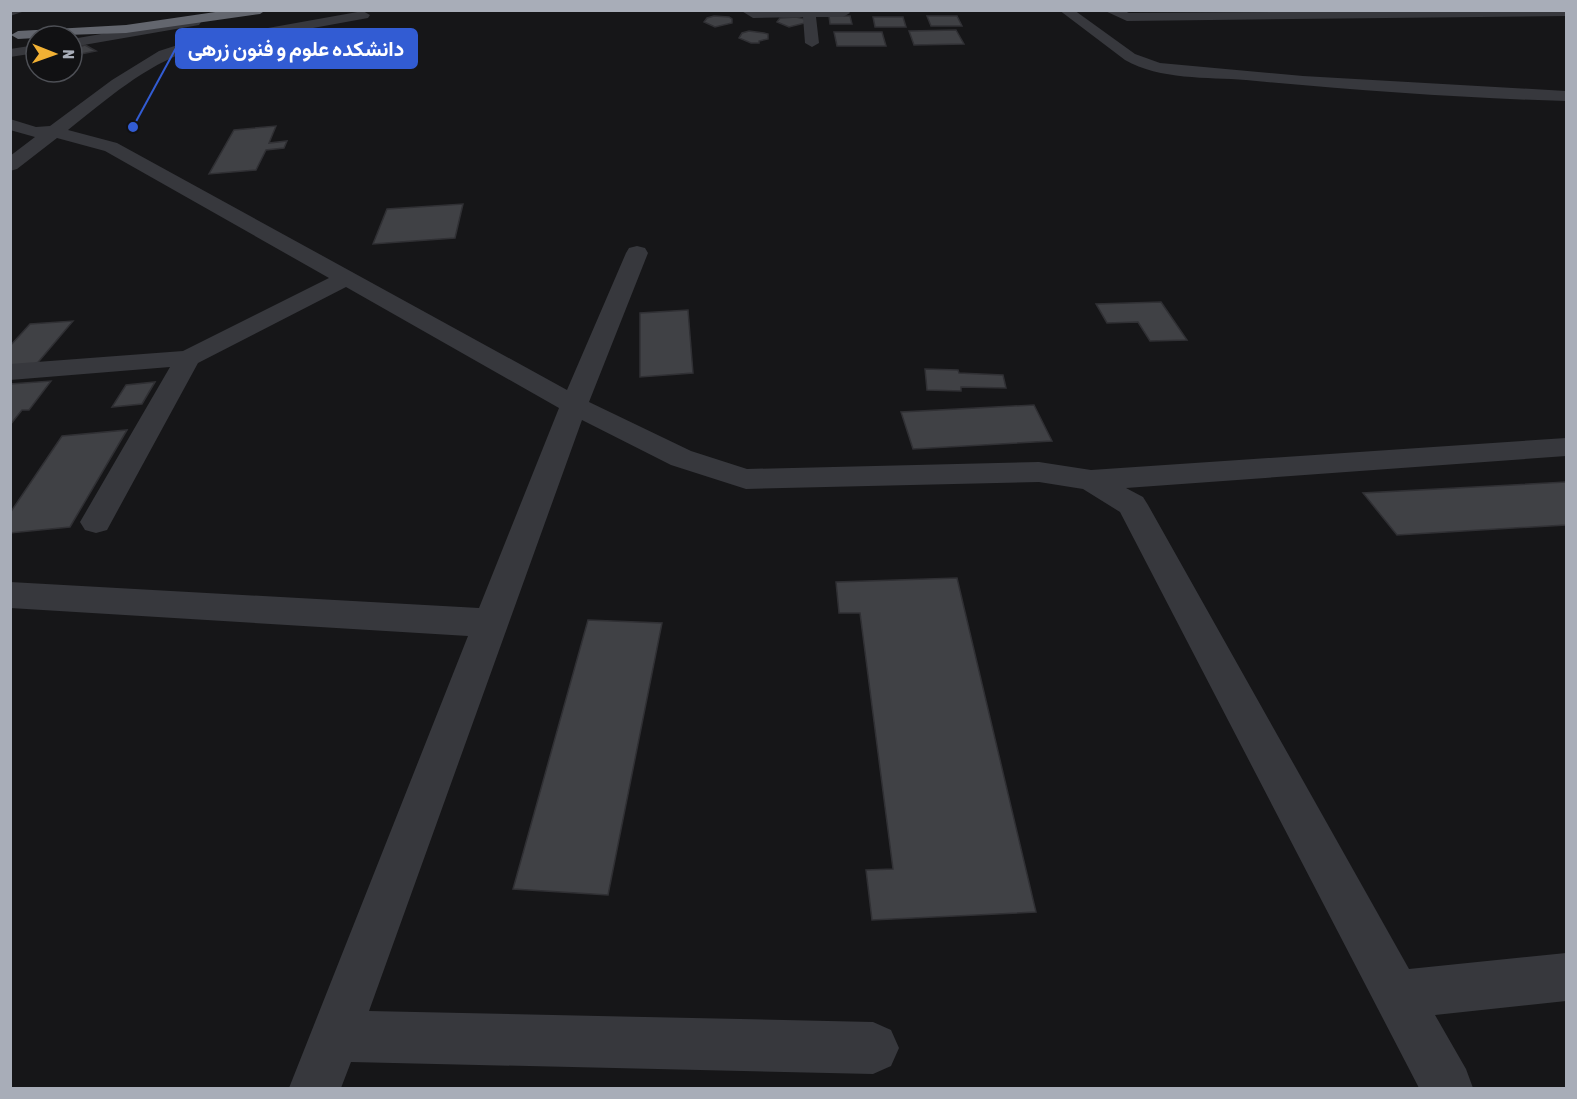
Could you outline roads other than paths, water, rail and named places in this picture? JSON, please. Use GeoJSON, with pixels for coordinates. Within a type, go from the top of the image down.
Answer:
{"type":"FeatureCollection","features":[{"type":"Feature","properties":{"kind":"highway"},"geometry":{"type":"LineString","coordinates":[[172,10],[125,24],[118,22],[127,27],[241,10]]}},
{"type":"Feature","properties":{"kind":"highway"},"geometry":{"type":"LineString","coordinates":[[12,38],[260,10]]}},
{"type":"Feature","properties":{"kind":"highway"},"geometry":{"type":"LineString","coordinates":[[46,24],[89,17]]}},
{"type":"Feature","properties":{"kind":"highway"},"geometry":{"type":"LineString","coordinates":[[46,24],[68,18]]}},
{"type":"Feature","properties":{"kind":"street"},"geometry":{"type":"LineString","coordinates":[[10,12],[22,10]]}},
{"type":"Feature","properties":{"kind":"street"},"geometry":{"type":"LineString","coordinates":[[84,41],[271,10]]}},
{"type":"Feature","properties":{"kind":"street"},"geometry":{"type":"LineString","coordinates":[[746,10],[753,14],[843,13]]}},
{"type":"Feature","properties":{"kind":"street"},"geometry":{"type":"LineString","coordinates":[[1065,10],[1130,57],[1141,63],[1160,68],[1327,82],[1566,96]]}},
{"type":"Feature","properties":{"kind":"street"},"geometry":{"type":"LineString","coordinates":[[1090,10],[1151,52],[1190,63],[1241,69],[1566,87]]}},
{"type":"Feature","properties":{"kind":"street"},"geometry":{"type":"LineString","coordinates":[[1109,10],[1124,14],[1566,12]]}},
{"type":"Feature","properties":{"kind":"street"},"geometry":{"type":"LineString","coordinates":[[809,13],[812,43]]}},
{"type":"Feature","properties":{"kind":"street"},"geometry":{"type":"LineString","coordinates":[[10,165],[118,83],[164,54],[189,46],[363,15]]}},
{"type":"Feature","properties":{"kind":"street"},"geometry":{"type":"LineString","coordinates":[[84,35],[125,24]]}},
{"type":"Feature","properties":{"kind":"street"},"geometry":{"type":"LineString","coordinates":[[10,110],[56,122],[53,131]]}},
{"type":"Feature","properties":{"kind":"street"},"geometry":{"type":"LineString","coordinates":[[10,123],[35,132],[53,131],[111,147],[217,204],[574,405],[681,458],[746,479],[1039,472],[1091,480],[1566,447]]}},
{"type":"Feature","properties":{"kind":"street"},"geometry":{"type":"LineString","coordinates":[[315,1089],[574,405],[637,253]]}},
{"type":"Feature","properties":{"kind":"street"},"geometry":{"type":"LineString","coordinates":[[10,372],[188,358],[346,278]]}},
{"type":"Feature","properties":{"kind":"street"},"geometry":{"type":"LineString","coordinates":[[96,522],[188,358]]}},
{"type":"Feature","properties":{"kind":"street"},"geometry":{"type":"LineString","coordinates":[[1091,480],[1132,505],[1447,1089]]}},
{"type":"Feature","properties":{"kind":"street"},"geometry":{"type":"LineString","coordinates":[[10,595],[491,623]]}},
{"type":"Feature","properties":{"kind":"street"},"geometry":{"type":"LineString","coordinates":[[1396,995],[1566,977]]}},
{"type":"Feature","properties":{"kind":"street"},"geometry":{"type":"LineString","coordinates":[[335,1036],[873,1048]]}},
{"type":"Feature","properties":{"kind":"place","name":"دانشکده علوم و فنون زرهی"},"geometry":{"type":"Point","coordinates":[133,127]}}]}
